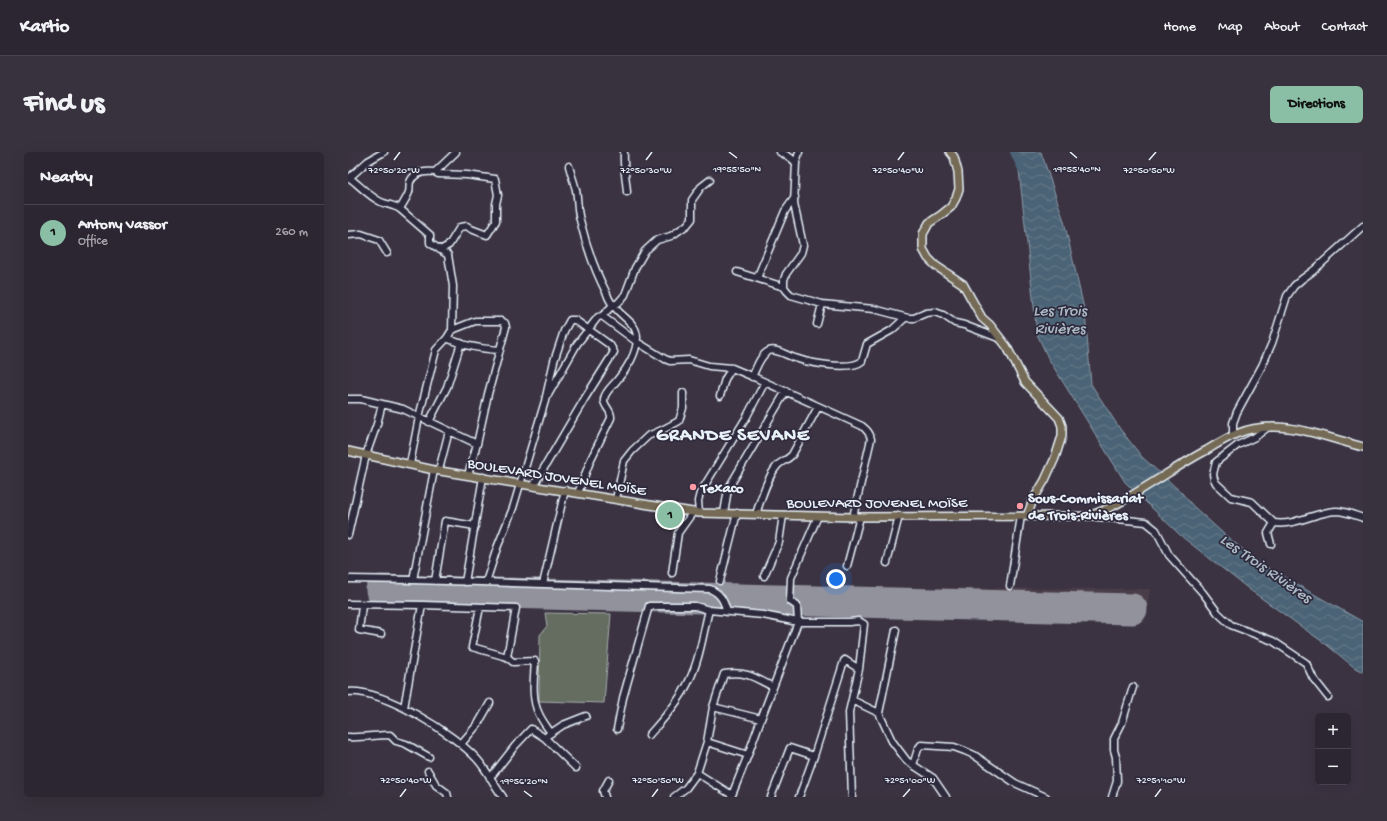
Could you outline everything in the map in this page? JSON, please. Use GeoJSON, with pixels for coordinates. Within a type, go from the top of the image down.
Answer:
{"type":"FeatureCollection","features":[{"type":"Feature","properties":{"kind":"main road"},"geometry":{"type":"LineString","coordinates":[[950,152],[954,157],[958,172],[959,189],[951,207],[929,223],[923,234],[923,249],[928,258],[936,266],[963,284],[982,318],[990,325],[1007,347],[1025,382],[1059,418],[1062,426],[1062,436],[1055,458],[1045,480],[1024,516]]}},
{"type":"Feature","properties":{"kind":"main road"},"geometry":{"type":"LineString","coordinates":[[1088,516],[1101,512],[1123,501],[1233,435],[1260,427],[1283,427],[1296,429],[1363,447]]}},
{"type":"Feature","properties":{"kind":"main road","name":"BOULEVARD JOVENEL MOÏSE"},"geometry":{"type":"LineString","coordinates":[[348,451],[436,470],[696,512],[856,517],[1088,516]]}},
{"type":"Feature","properties":{"kind":"street"},"geometry":{"type":"LineString","coordinates":[[384,152],[368,161],[349,178],[382,203],[393,205],[400,209],[430,235],[430,243],[448,255],[453,286],[452,330],[436,350],[419,417],[410,464]]}},
{"type":"Feature","properties":{"kind":"street"},"geometry":{"type":"LineString","coordinates":[[435,172],[456,152]]}},
{"type":"Feature","properties":{"kind":"street"},"geometry":{"type":"LineString","coordinates":[[624,152],[623,165],[626,175],[627,192]]}},
{"type":"Feature","properties":{"kind":"street"},"geometry":{"type":"LineString","coordinates":[[780,152],[791,158],[796,163]]}},
{"type":"Feature","properties":{"kind":"street"},"geometry":{"type":"LineString","coordinates":[[784,286],[786,274],[798,258],[803,245],[794,204],[796,163],[799,152]]}},
{"type":"Feature","properties":{"kind":"street"},"geometry":{"type":"LineString","coordinates":[[569,166],[576,190],[579,218],[607,296],[619,313],[630,322],[635,329],[637,337],[635,348],[624,372],[604,398],[604,403],[611,414],[611,418],[591,459],[578,493]]}},
{"type":"Feature","properties":{"kind":"street"},"geometry":{"type":"LineString","coordinates":[[400,209],[409,191],[410,183],[413,177],[423,171],[435,172],[438,174],[467,174],[495,179],[498,188],[496,221],[490,232],[487,235],[467,226],[460,227],[450,245],[440,250]]}},
{"type":"Feature","properties":{"kind":"street"},"geometry":{"type":"LineString","coordinates":[[545,401],[568,358],[588,329],[598,317],[602,316],[613,305],[618,304],[625,295],[635,268],[645,251],[657,240],[672,236],[687,225],[692,219],[692,200],[701,187],[710,180]]}},
{"type":"Feature","properties":{"kind":"street"},"geometry":{"type":"LineString","coordinates":[[757,278],[785,211],[795,197]]}},
{"type":"Feature","properties":{"kind":"street"},"geometry":{"type":"LineString","coordinates":[[1233,435],[1233,423],[1237,412],[1267,354],[1287,296],[1294,286],[1363,226]]}},
{"type":"Feature","properties":{"kind":"street"},"geometry":{"type":"LineString","coordinates":[[348,235],[361,234],[379,240],[387,253]]}},
{"type":"Feature","properties":{"kind":"street"},"geometry":{"type":"LineString","coordinates":[[737,272],[784,286],[791,295],[822,304],[874,309],[905,318],[914,318],[926,313],[935,312],[943,315],[955,323],[1001,339]]}},
{"type":"Feature","properties":{"kind":"street"},"geometry":{"type":"LineString","coordinates":[[817,324],[822,304]]}},
{"type":"Feature","properties":{"kind":"street"},"geometry":{"type":"LineString","coordinates":[[602,316],[636,342],[670,361],[690,360],[709,366],[732,368],[862,426],[870,434],[870,443],[847,566]]}},
{"type":"Feature","properties":{"kind":"street"},"geometry":{"type":"LineString","coordinates":[[752,377],[764,354],[775,350],[803,360],[836,366],[855,366],[862,361],[867,344],[892,330],[905,318]]}},
{"type":"Feature","properties":{"kind":"street"},"geometry":{"type":"LineString","coordinates":[[452,330],[475,320],[501,321],[506,327],[468,475]]}},
{"type":"Feature","properties":{"kind":"street"},"geometry":{"type":"LineString","coordinates":[[486,582],[497,548],[513,508],[545,401],[554,362],[568,323],[570,320],[575,320],[612,347],[614,350],[613,355],[585,398],[534,485]]}},
{"type":"Feature","properties":{"kind":"street"},"geometry":{"type":"LineString","coordinates":[[447,338],[481,349],[500,350]]}},
{"type":"Feature","properties":{"kind":"street"},"geometry":{"type":"LineString","coordinates":[[429,422],[447,387],[462,343]]}},
{"type":"Feature","properties":{"kind":"street"},"geometry":{"type":"LineString","coordinates":[[720,396],[725,379],[732,368]]}},
{"type":"Feature","properties":{"kind":"street"},"geometry":{"type":"LineString","coordinates":[[672,572],[678,533],[696,512],[700,493],[765,382]]}},
{"type":"Feature","properties":{"kind":"street"},"geometry":{"type":"LineString","coordinates":[[724,513],[728,489],[786,391]]}},
{"type":"Feature","properties":{"kind":"street"},"geometry":{"type":"LineString","coordinates":[[616,499],[624,461],[648,436],[664,430],[678,421],[683,408],[684,393]]}},
{"type":"Feature","properties":{"kind":"street"},"geometry":{"type":"LineString","coordinates":[[348,399],[361,399],[404,409],[477,444]]}},
{"type":"Feature","properties":{"kind":"street"},"geometry":{"type":"LineString","coordinates":[[348,535],[366,455],[377,424],[382,404]]}},
{"type":"Feature","properties":{"kind":"street"},"geometry":{"type":"LineString","coordinates":[[756,514],[775,467],[779,463],[788,460],[792,455],[818,407]]}},
{"type":"Feature","properties":{"kind":"street"},"geometry":{"type":"LineString","coordinates":[[1268,427],[1256,437],[1238,445],[1216,462],[1213,474],[1216,483],[1231,497],[1252,502],[1274,523],[1282,524],[1336,511],[1345,512],[1363,518]]}},
{"type":"Feature","properties":{"kind":"street"},"geometry":{"type":"LineString","coordinates":[[413,580],[436,470],[449,431]]}},
{"type":"Feature","properties":{"kind":"street"},"geometry":{"type":"LineString","coordinates":[[465,582],[483,477]]}},
{"type":"Feature","properties":{"kind":"street"},"geometry":{"type":"LineString","coordinates":[[543,584],[565,490]]}},
{"type":"Feature","properties":{"kind":"street"},"geometry":{"type":"LineString","coordinates":[[720,581],[737,514]]}},
{"type":"Feature","properties":{"kind":"street"},"geometry":{"type":"LineString","coordinates":[[764,576],[779,542],[783,515]]}},
{"type":"Feature","properties":{"kind":"street"},"geometry":{"type":"LineString","coordinates":[[697,773],[732,796],[798,622],[798,606],[790,601],[791,578],[818,516]]}},
{"type":"Feature","properties":{"kind":"street"},"geometry":{"type":"LineString","coordinates":[[887,563],[899,516]]}},
{"type":"Feature","properties":{"kind":"street"},"geometry":{"type":"LineString","coordinates":[[1010,586],[1024,516]]}},
{"type":"Feature","properties":{"kind":"street"},"geometry":{"type":"LineString","coordinates":[[1088,516],[1146,522],[1156,530],[1169,556],[1231,626],[1273,642],[1306,663],[1313,678],[1328,697]]}},
{"type":"Feature","properties":{"kind":"street"},"geometry":{"type":"LineString","coordinates":[[434,581],[445,521],[474,526]]}},
{"type":"Feature","properties":{"kind":"street"},"geometry":{"type":"LineString","coordinates":[[1271,544],[1268,533],[1274,523]]}},
{"type":"Feature","properties":{"kind":"street"},"geometry":{"type":"LineString","coordinates":[[348,579],[710,590],[716,592],[723,599],[728,612]]}},
{"type":"Feature","properties":{"kind":"street"},"geometry":{"type":"LineString","coordinates":[[348,604],[362,606],[422,605],[516,608],[507,657]]}},
{"type":"Feature","properties":{"kind":"street"},"geometry":{"type":"LineString","coordinates":[[404,708],[422,605]]}},
{"type":"Feature","properties":{"kind":"street"},"geometry":{"type":"LineString","coordinates":[[362,606],[359,630],[381,634]]}},
{"type":"Feature","properties":{"kind":"street"},"geometry":{"type":"LineString","coordinates":[[617,729],[623,698],[649,606],[695,606],[709,610],[763,615],[798,622],[862,621],[864,624],[859,669],[848,712],[852,797]]}},
{"type":"Feature","properties":{"kind":"street"},"geometry":{"type":"LineString","coordinates":[[480,607],[472,647],[507,657],[513,662],[535,661],[534,692],[536,705],[538,713],[551,733]]}},
{"type":"Feature","properties":{"kind":"street"},"geometry":{"type":"LineString","coordinates":[[649,735],[672,710],[690,681],[709,610]]}},
{"type":"Feature","properties":{"kind":"street"},"geometry":{"type":"LineString","coordinates":[[896,630],[879,713],[892,742],[907,761],[933,778],[946,797]]}},
{"type":"Feature","properties":{"kind":"street"},"geometry":{"type":"LineString","coordinates":[[799,797],[814,756],[844,661],[845,660],[859,669]]}},
{"type":"Feature","properties":{"kind":"street"},"geometry":{"type":"LineString","coordinates":[[674,797],[686,788],[697,773],[707,742],[713,706],[724,674],[746,673],[773,687]]}},
{"type":"Feature","properties":{"kind":"street"},"geometry":{"type":"LineString","coordinates":[[1112,797],[1117,781],[1114,739],[1122,723],[1133,687]]}},
{"type":"Feature","properties":{"kind":"street"},"geometry":{"type":"LineString","coordinates":[[348,692],[355,691],[368,694],[404,708],[441,729],[461,744],[478,760],[503,797]]}},
{"type":"Feature","properties":{"kind":"street"},"geometry":{"type":"LineString","coordinates":[[852,700],[879,713]]}},
{"type":"Feature","properties":{"kind":"street"},"geometry":{"type":"LineString","coordinates":[[461,744],[478,724],[490,704]]}},
{"type":"Feature","properties":{"kind":"street"},"geometry":{"type":"LineString","coordinates":[[713,706],[761,719]]}},
{"type":"Feature","properties":{"kind":"street"},"geometry":{"type":"LineString","coordinates":[[545,738],[563,725],[586,716]]}},
{"type":"Feature","properties":{"kind":"street"},"geometry":{"type":"LineString","coordinates":[[490,778],[515,746],[531,729],[545,738],[576,768]]}},
{"type":"Feature","properties":{"kind":"street"},"geometry":{"type":"LineString","coordinates":[[348,737],[360,738],[377,735],[390,736],[396,741],[406,744],[429,757]]}},
{"type":"Feature","properties":{"kind":"street"},"geometry":{"type":"LineString","coordinates":[[707,742],[748,755]]}},
{"type":"Feature","properties":{"kind":"street"},"geometry":{"type":"LineString","coordinates":[[913,765],[921,744],[954,747],[974,755],[1015,783],[1046,797]]}},
{"type":"Feature","properties":{"kind":"street"},"geometry":{"type":"LineString","coordinates":[[772,797],[790,748],[814,756]]}},
{"type":"Feature","properties":{"kind":"street"},"geometry":{"type":"LineString","coordinates":[[428,771],[436,785],[447,793],[448,797]]}},
{"type":"Feature","properties":{"kind":"street"},"geometry":{"type":"LineString","coordinates":[[605,797],[603,791],[609,780]]}},
{"type":"Feature","properties":{"kind":"shaded area"},"geometry":{"type":"Polygon","coordinates":[[[380,576],[759,587],[1150,589],[1145,622],[777,608],[548,606],[377,601],[380,576]]]}},
{"type":"Feature","properties":{"kind":"shaded area"},"geometry":{"type":"Polygon","coordinates":[[[545,613],[611,614],[604,703],[539,701],[540,635],[547,626],[545,613]]]}},
{"type":"Feature","properties":{"kind":"water"},"geometry":{"type":"Polygon","coordinates":[[[1017,152],[1041,152],[1064,221],[1085,313],[1091,384],[1120,429],[1142,457],[1181,492],[1193,506],[1225,535],[1261,564],[1363,622],[1363,672],[1355,668],[1327,645],[1250,590],[1181,536],[1125,482],[1048,358],[1037,334],[1017,152]]]}},
{"type":"Feature","properties":{"kind":"waterway"},"geometry":{"type":"LineString","coordinates":[[369,157],[378,152]]}},
{"type":"Feature","properties":{"kind":"waterway","name":"Les Trois Rivières"},"geometry":{"type":"LineString","coordinates":[[1014,152],[1022,169]]}},
{"type":"Feature","properties":{"kind":"waterway"},"geometry":{"type":"LineString","coordinates":[[348,174],[355,169]]}},
{"type":"Feature","properties":{"kind":"runway"},"geometry":{"type":"LineString","coordinates":[[381,590],[1132,609]]}},
{"type":"Feature","properties":{"kind":"place","name":"Texaco"},"geometry":{"type":"Point","coordinates":[693,487]}},
{"type":"Feature","properties":{"kind":"place","name":"Sous-Commissariat de Trois-Rivières"},"geometry":{"type":"Point","coordinates":[1020,506]}},
{"type":"Feature","properties":{"kind":"place","name":"Antony Vassor"},"geometry":{"type":"Point","coordinates":[670,515]}},
{"type":"Feature","properties":{"kind":"district","name":"GRANDE SEVANE"},"geometry":{"type":"Point","coordinates":[733,433]}}]}
